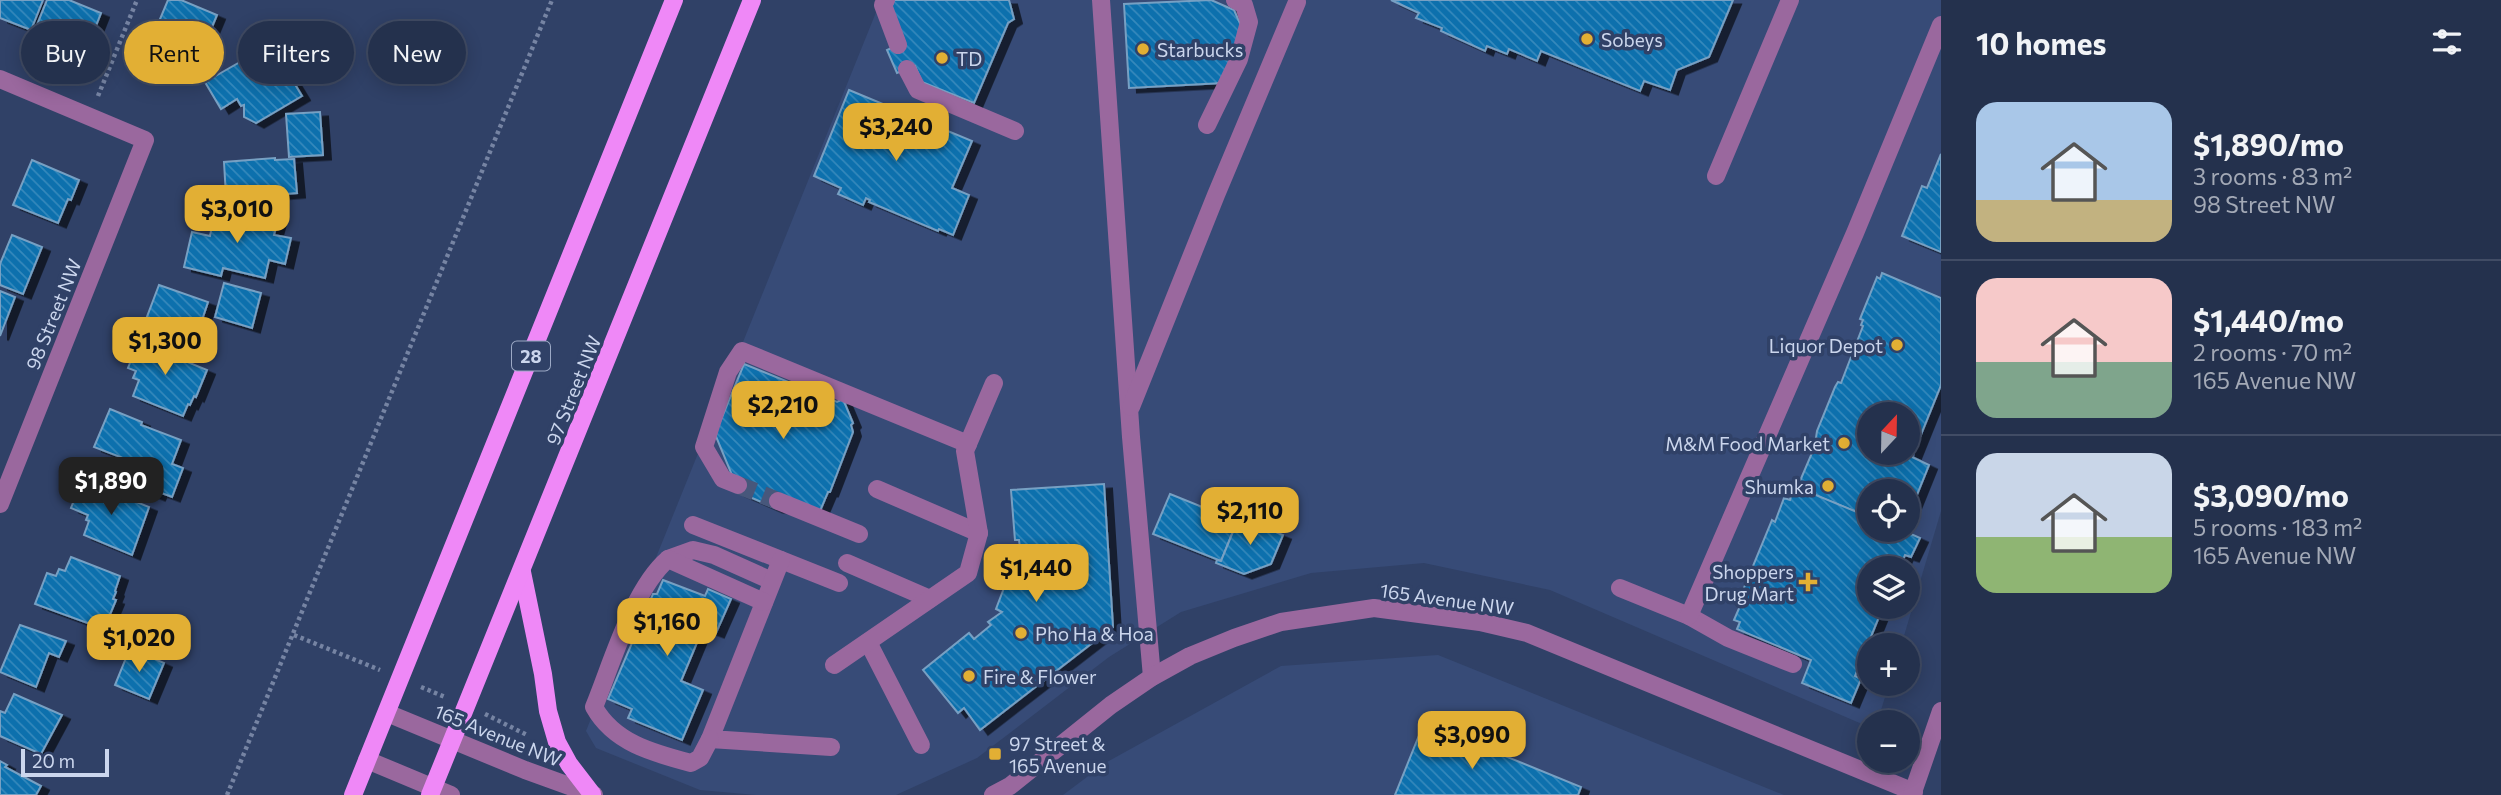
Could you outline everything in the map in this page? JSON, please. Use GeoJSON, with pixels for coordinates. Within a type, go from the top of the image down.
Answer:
{"type":"FeatureCollection","features":[{"type":"Feature","properties":{"kind":"main road","name":"28"},"geometry":{"type":"LineString","coordinates":[[387,713],[674,0]]}},
{"type":"Feature","properties":{"kind":"main road","name":"97 Street NW"},"geometry":{"type":"LineString","coordinates":[[431,791],[752,0]]}},
{"type":"Feature","properties":{"kind":"main road"},"geometry":{"type":"LineString","coordinates":[[522,572],[548,712],[557,742],[569,764],[593,795]]}},
{"type":"Feature","properties":{"kind":"main road"},"geometry":{"type":"LineString","coordinates":[[353,795],[387,713]]}},
{"type":"Feature","properties":{"kind":"street"},"geometry":{"type":"LineString","coordinates":[[886,0],[883,5],[898,45]]}},
{"type":"Feature","properties":{"kind":"street"},"geometry":{"type":"LineString","coordinates":[[1101,0],[1129,413],[1152,677]]}},
{"type":"Feature","properties":{"kind":"street"},"geometry":{"type":"LineString","coordinates":[[1207,125],[1239,59],[1249,22],[1244,5],[1235,0]]}},
{"type":"Feature","properties":{"kind":"street"},"geometry":{"type":"LineString","coordinates":[[1716,176],[1790,0]]}},
{"type":"Feature","properties":{"kind":"street"},"geometry":{"type":"LineString","coordinates":[[1129,413],[1297,2]]}},
{"type":"Feature","properties":{"kind":"street"},"geometry":{"type":"LineString","coordinates":[[1689,617],[1855,233],[1941,25]]}},
{"type":"Feature","properties":{"kind":"street"},"geometry":{"type":"LineString","coordinates":[[907,69],[918,90],[1015,131]]}},
{"type":"Feature","properties":{"kind":"street"},"geometry":{"type":"LineString","coordinates":[[0,79],[90,115]]}},
{"type":"Feature","properties":{"kind":"street","name":"98 Street NW"},"geometry":{"type":"LineString","coordinates":[[0,504],[145,140],[90,115]]}},
{"type":"Feature","properties":{"kind":"street"},"geometry":{"type":"LineString","coordinates":[[738,485],[723,479],[704,447],[729,372],[742,351],[968,444]]}},
{"type":"Feature","properties":{"kind":"street"},"geometry":{"type":"LineString","coordinates":[[834,665],[968,573],[979,533],[965,451],[994,383]]}},
{"type":"Feature","properties":{"kind":"street"},"geometry":{"type":"LineString","coordinates":[[877,489],[979,533]]}},
{"type":"Feature","properties":{"kind":"street"},"geometry":{"type":"LineString","coordinates":[[778,501],[859,534]]}},
{"type":"Feature","properties":{"kind":"street"},"geometry":{"type":"LineString","coordinates":[[694,525],[839,583]]}},
{"type":"Feature","properties":{"kind":"street"},"geometry":{"type":"LineString","coordinates":[[772,581],[714,555],[693,550],[668,559],[654,571],[636,604],[594,707],[601,719],[617,736],[655,753],[691,763],[700,758],[782,560]]}},
{"type":"Feature","properties":{"kind":"street"},"geometry":{"type":"LineString","coordinates":[[668,559],[764,602]]}},
{"type":"Feature","properties":{"kind":"street"},"geometry":{"type":"LineString","coordinates":[[847,563],[930,599]]}},
{"type":"Feature","properties":{"kind":"street"},"geometry":{"type":"LineString","coordinates":[[1620,588],[1689,617],[1728,638],[1793,664]]}},
{"type":"Feature","properties":{"kind":"street","name":"165 Avenue NW"},"geometry":{"type":"LineString","coordinates":[[993,795],[1010,786],[1111,705],[1152,677],[1190,656],[1282,622],[1374,608],[1480,622],[1527,633],[1591,657],[1913,793]]}},
{"type":"Feature","properties":{"kind":"street"},"geometry":{"type":"LineString","coordinates":[[867,642],[922,745]]}},
{"type":"Feature","properties":{"kind":"street"},"geometry":{"type":"LineString","coordinates":[[1913,793],[1941,711]]}},
{"type":"Feature","properties":{"kind":"street","name":"165 Avenue NW"},"geometry":{"type":"LineString","coordinates":[[387,713],[524,770],[593,795]]}},
{"type":"Feature","properties":{"kind":"street"},"geometry":{"type":"LineString","coordinates":[[710,739],[831,747]]}},
{"type":"Feature","properties":{"kind":"street"},"geometry":{"type":"LineString","coordinates":[[367,760],[431,791],[451,795]]}},
{"type":"Feature","properties":{"kind":"path"},"geometry":{"type":"LineString","coordinates":[[90,115],[137,0]]}},
{"type":"Feature","properties":{"kind":"path"},"geometry":{"type":"LineString","coordinates":[[227,795],[552,0]]}},
{"type":"Feature","properties":{"kind":"shaded area"},"geometry":{"type":"Polygon","coordinates":[[[881,0],[1941,0],[1941,511],[1920,582],[1920,556],[1857,556],[1857,619],[1909,619],[1905,633],[1857,633],[1857,696],[1885,696],[1881,710],[1857,710],[1857,722],[1550,590],[1424,563],[1311,573],[1181,612],[1109,657],[977,758],[896,795],[756,795],[700,790],[596,748],[586,731],[881,0]]]}},
{"type":"Feature","properties":{"kind":"shaded area"},"geometry":{"type":"Polygon","coordinates":[[[1438,655],[1784,795],[1063,795],[1107,762],[1281,666],[1438,655]]]}},
{"type":"Feature","properties":{"kind":"building"},"geometry":{"type":"Polygon","coordinates":[[[0,0],[43,0],[35,21],[21,21],[21,26],[0,18],[0,0]]]}},
{"type":"Feature","properties":{"kind":"building"},"geometry":{"type":"Polygon","coordinates":[[[47,0],[69,0],[101,13],[98,21],[39,21],[47,0]]]}},
{"type":"Feature","properties":{"kind":"building"},"geometry":{"type":"Polygon","coordinates":[[[168,0],[181,0],[217,15],[214,21],[159,21],[168,0]]]}},
{"type":"Feature","properties":{"kind":"building","name":"TD"},"geometry":{"type":"Polygon","coordinates":[[[894,0],[1009,0],[1014,19],[1008,23],[974,103],[922,82],[915,66],[897,73],[887,50],[905,42],[891,8],[894,0]]]}},
{"type":"Feature","properties":{"kind":"building"},"geometry":{"type":"Polygon","coordinates":[[[1211,0],[1234,10],[1243,30],[1223,83],[1129,88],[1124,4],[1211,0]]]}},
{"type":"Feature","properties":{"kind":"building","name":"Sobeys"},"geometry":{"type":"Polygon","coordinates":[[[1391,0],[1733,0],[1709,57],[1677,70],[1670,90],[1644,81],[1640,91],[1541,51],[1537,61],[1509,49],[1507,54],[1487,46],[1485,51],[1441,31],[1442,28],[1416,18],[1419,13],[1391,0]]]}},
{"type":"Feature","properties":{"kind":"building"},"geometry":{"type":"Polygon","coordinates":[[[238,63],[238,84],[295,84],[302,96],[256,123],[244,117],[244,105],[241,106],[237,99],[221,109],[206,84],[224,84],[224,71],[238,63]]]}},
{"type":"Feature","properties":{"kind":"building"},"geometry":{"type":"Polygon","coordinates":[[[849,90],[972,141],[952,188],[969,195],[953,235],[869,202],[866,198],[863,205],[838,194],[841,188],[814,176],[849,90]]]}},
{"type":"Feature","properties":{"kind":"building"},"geometry":{"type":"Polygon","coordinates":[[[320,112],[323,155],[289,157],[286,114],[320,112]]]}},
{"type":"Feature","properties":{"kind":"building"},"geometry":{"type":"Polygon","coordinates":[[[1941,154],[1941,252],[1902,236],[1922,186],[1927,188],[1941,154]]]}},
{"type":"Feature","properties":{"kind":"building"},"geometry":{"type":"Polygon","coordinates":[[[294,159],[297,193],[226,196],[224,162],[294,159]]]}},
{"type":"Feature","properties":{"kind":"building"},"geometry":{"type":"Polygon","coordinates":[[[32,160],[79,180],[58,223],[13,205],[32,160]]]}},
{"type":"Feature","properties":{"kind":"building"},"geometry":{"type":"Polygon","coordinates":[[[216,206],[278,220],[274,235],[291,238],[285,264],[269,260],[265,278],[223,268],[221,276],[184,267],[192,232],[210,236],[216,206]]]}},
{"type":"Feature","properties":{"kind":"building"},"geometry":{"type":"Polygon","coordinates":[[[12,235],[42,247],[23,294],[0,285],[0,264],[12,235]]]}},
{"type":"Feature","properties":{"kind":"building"},"geometry":{"type":"Polygon","coordinates":[[[1882,273],[1941,298],[1941,385],[1920,437],[1920,402],[1857,402],[1857,466],[1920,466],[1920,461],[1929,465],[1920,487],[1920,479],[1857,479],[1857,512],[1797,488],[1818,439],[1817,431],[1835,387],[1838,382],[1841,383],[1863,326],[1863,320],[1860,319],[1877,277],[1880,279],[1882,273]]]}},
{"type":"Feature","properties":{"kind":"building"},"geometry":{"type":"Polygon","coordinates":[[[224,283],[261,293],[252,328],[215,317],[224,283]]]}},
{"type":"Feature","properties":{"kind":"building"},"geometry":{"type":"Polygon","coordinates":[[[159,285],[208,302],[193,347],[142,330],[159,285]]]}},
{"type":"Feature","properties":{"kind":"building"},"geometry":{"type":"Polygon","coordinates":[[[0,291],[15,297],[0,336],[0,291]]]}},
{"type":"Feature","properties":{"kind":"building"},"geometry":{"type":"Polygon","coordinates":[[[141,335],[171,347],[168,354],[207,370],[196,397],[188,404],[183,416],[133,396],[139,380],[133,378],[136,371],[128,368],[141,335]]]}},
{"type":"Feature","properties":{"kind":"building"},"geometry":{"type":"Polygon","coordinates":[[[744,364],[837,402],[843,399],[853,423],[853,432],[820,511],[775,508],[736,491],[715,434],[744,364]]]}},
{"type":"Feature","properties":{"kind":"building"},"geometry":{"type":"Polygon","coordinates":[[[110,409],[142,422],[141,425],[181,440],[172,464],[183,468],[172,497],[159,492],[157,496],[115,478],[123,458],[94,447],[110,409]]]}},
{"type":"Feature","properties":{"kind":"building"},"geometry":{"type":"Polygon","coordinates":[[[82,480],[149,507],[132,555],[84,535],[89,521],[86,520],[88,515],[71,508],[82,480]]]}},
{"type":"Feature","properties":{"kind":"building"},"geometry":{"type":"Polygon","coordinates":[[[1104,484],[1113,627],[980,730],[964,708],[958,713],[923,670],[969,633],[974,639],[991,625],[988,622],[1002,612],[996,609],[1015,559],[1022,562],[1019,540],[1015,540],[1011,490],[1104,484]]]}},
{"type":"Feature","properties":{"kind":"building","name":"Shoppers Drug Mart"},"geometry":{"type":"Polygon","coordinates":[[[1794,486],[1857,512],[1857,542],[1918,542],[1911,556],[1857,556],[1857,619],[1878,619],[1872,633],[1857,633],[1857,689],[1851,703],[1802,683],[1811,660],[1737,629],[1740,622],[1734,620],[1744,597],[1741,595],[1772,520],[1775,522],[1784,498],[1790,500],[1794,486]]]}},
{"type":"Feature","properties":{"kind":"building"},"geometry":{"type":"Polygon","coordinates":[[[1170,494],[1237,521],[1221,561],[1153,534],[1170,494]]]}},
{"type":"Feature","properties":{"kind":"building"},"geometry":{"type":"Polygon","coordinates":[[[1239,517],[1283,535],[1271,564],[1244,574],[1216,563],[1217,560],[1221,561],[1239,517]]]}},
{"type":"Feature","properties":{"kind":"building"},"geometry":{"type":"Polygon","coordinates":[[[71,557],[120,576],[113,599],[116,600],[104,629],[35,604],[47,573],[56,576],[59,569],[65,571],[71,557]]]}},
{"type":"Feature","properties":{"kind":"building"},"geometry":{"type":"Polygon","coordinates":[[[663,580],[705,596],[708,589],[731,599],[716,633],[703,628],[681,681],[703,690],[682,740],[628,718],[632,709],[608,699],[653,594],[657,594],[663,580]]]}},
{"type":"Feature","properties":{"kind":"building"},"geometry":{"type":"Polygon","coordinates":[[[20,625],[66,641],[59,657],[49,653],[36,687],[0,672],[20,625]]]}},
{"type":"Feature","properties":{"kind":"building"},"geometry":{"type":"Polygon","coordinates":[[[130,648],[164,663],[149,699],[115,685],[130,648]]]}},
{"type":"Feature","properties":{"kind":"building"},"geometry":{"type":"Polygon","coordinates":[[[14,694],[62,715],[41,754],[0,736],[0,711],[5,713],[14,694]]]}},
{"type":"Feature","properties":{"kind":"building"},"geometry":{"type":"Polygon","coordinates":[[[1424,723],[1581,787],[1578,795],[1395,795],[1424,723]]]}},
{"type":"Feature","properties":{"kind":"building"},"geometry":{"type":"Polygon","coordinates":[[[0,761],[7,765],[5,767],[41,786],[36,795],[0,795],[0,761]]]}},
{"type":"Feature","properties":{"kind":"tunnel"},"geometry":{"type":"LineString","coordinates":[[738,485],[778,501]]}},
{"type":"Feature","properties":{"kind":"place","name":"Sobeys"},"geometry":{"type":"Point","coordinates":[1587,39]}},
{"type":"Feature","properties":{"kind":"place","name":"Starbucks"},"geometry":{"type":"Point","coordinates":[1143,49]}},
{"type":"Feature","properties":{"kind":"place","name":"TD"},"geometry":{"type":"Point","coordinates":[942,58]}},
{"type":"Feature","properties":{"kind":"place","name":"Liquor Depot"},"geometry":{"type":"Point","coordinates":[1897,345]}},
{"type":"Feature","properties":{"kind":"place","name":"M&M Food Market"},"geometry":{"type":"Point","coordinates":[1844,443]}},
{"type":"Feature","properties":{"kind":"place","name":"Shumka"},"geometry":{"type":"Point","coordinates":[1828,486]}},
{"type":"Feature","properties":{"kind":"place","name":"Shoppers Drug Mart"},"geometry":{"type":"Point","coordinates":[1808,582]}},
{"type":"Feature","properties":{"kind":"place","name":"Pho Ha & Hoa"},"geometry":{"type":"Point","coordinates":[1021,633]}},
{"type":"Feature","properties":{"kind":"place","name":"Fire & Flower"},"geometry":{"type":"Point","coordinates":[969,676]}},
{"type":"Feature","properties":{"kind":"place","name":"97 Street & 165 Avenue"},"geometry":{"type":"Point","coordinates":[995,754]}}]}
